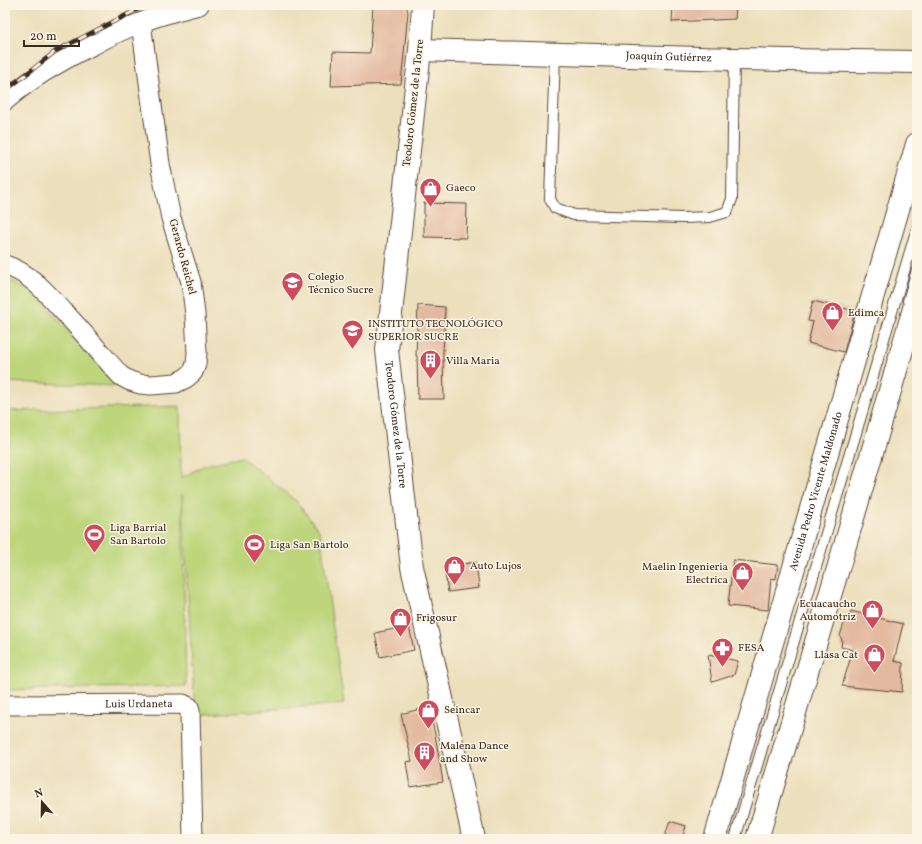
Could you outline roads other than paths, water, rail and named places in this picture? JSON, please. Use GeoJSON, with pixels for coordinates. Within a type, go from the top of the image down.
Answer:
{"type":"FeatureCollection","features":[{"type":"Feature","properties":{"kind":"street"},"geometry":{"type":"LineString","coordinates":[[9,92],[65,59],[116,33],[141,22],[199,5]]}},
{"type":"Feature","properties":{"kind":"street","name":"Teodoro Gómez de la Torre"},"geometry":{"type":"LineString","coordinates":[[423,5],[420,50],[387,350],[412,567],[474,839]]}},
{"type":"Feature","properties":{"kind":"street","name":"Gerardo Reichel"},"geometry":{"type":"LineString","coordinates":[[5,264],[15,268],[38,284],[121,376],[140,384],[151,385],[176,383],[190,376],[194,372],[196,364],[197,340],[191,282],[171,218],[160,164],[141,22]]}},
{"type":"Feature","properties":{"kind":"street","name":"Joaquín Gutiérrez"},"geometry":{"type":"LineString","coordinates":[[420,50],[734,59],[917,62]]}},
{"type":"Feature","properties":{"kind":"street","name":"Avenida Pedro Vicente Maldonado"},"geometry":{"type":"LineString","coordinates":[[715,839],[917,144]]}},
{"type":"Feature","properties":{"kind":"street"},"geometry":{"type":"LineString","coordinates":[[757,839],[917,298]]}},
{"type":"Feature","properties":{"kind":"street","name":"Luis Urdaneta"},"geometry":{"type":"LineString","coordinates":[[5,704],[183,704],[189,707],[191,714],[193,839]]}},
{"type":"Feature","properties":{"kind":"lane"},"geometry":{"type":"LineString","coordinates":[[555,54],[550,199],[554,208],[574,215],[683,218],[710,217],[727,212],[732,199],[734,59]]}},
{"type":"Feature","properties":{"kind":"lane"},"geometry":{"type":"LineString","coordinates":[[735,839],[917,228]]}},
{"type":"Feature","properties":{"kind":"lane"},"geometry":{"type":"LineString","coordinates":[[845,510],[917,270]]}},
{"type":"Feature","properties":{"kind":"railway"},"geometry":{"type":"LineString","coordinates":[[5,91],[56,51],[146,5]]}},
{"type":"Feature","properties":{"kind":"place","name":"Gaeco"},"geometry":{"type":"Point","coordinates":[430,208]}},
{"type":"Feature","properties":{"kind":"place","name":"Colegio Técnico Sucre"},"geometry":{"type":"Point","coordinates":[293,302]}},
{"type":"Feature","properties":{"kind":"place","name":"Edimca"},"geometry":{"type":"Point","coordinates":[832,332]}},
{"type":"Feature","properties":{"kind":"place","name":"INSTITUTO TECNOLÓGICO SUPERIOR SUCRE"},"geometry":{"type":"Point","coordinates":[353,350]}},
{"type":"Feature","properties":{"kind":"place","name":"Villa Maria"},"geometry":{"type":"Point","coordinates":[431,380]}},
{"type":"Feature","properties":{"kind":"place","name":"Liga Barrial San Bartolo"},"geometry":{"type":"Point","coordinates":[94,554]}},
{"type":"Feature","properties":{"kind":"place","name":"Liga San Bartolo"},"geometry":{"type":"Point","coordinates":[255,564]}},
{"type":"Feature","properties":{"kind":"place","name":"Auto Lujos"},"geometry":{"type":"Point","coordinates":[454,586]}},
{"type":"Feature","properties":{"kind":"place","name":"Maelin Ingenieria Electrica"},"geometry":{"type":"Point","coordinates":[743,592]}},
{"type":"Feature","properties":{"kind":"place","name":"Ecuacaucho Automotriz"},"geometry":{"type":"Point","coordinates":[872,630]}},
{"type":"Feature","properties":{"kind":"place","name":"Frigosur"},"geometry":{"type":"Point","coordinates":[400,638]}},
{"type":"Feature","properties":{"kind":"place","name":"FESA"},"geometry":{"type":"Point","coordinates":[723,668]}},
{"type":"Feature","properties":{"kind":"place","name":"Llasa Cat"},"geometry":{"type":"Point","coordinates":[874,674]}},
{"type":"Feature","properties":{"kind":"place","name":"Seincar"},"geometry":{"type":"Point","coordinates":[429,730]}},
{"type":"Feature","properties":{"kind":"place","name":"Malena Dance and Show"},"geometry":{"type":"Point","coordinates":[424,772]}}]}
